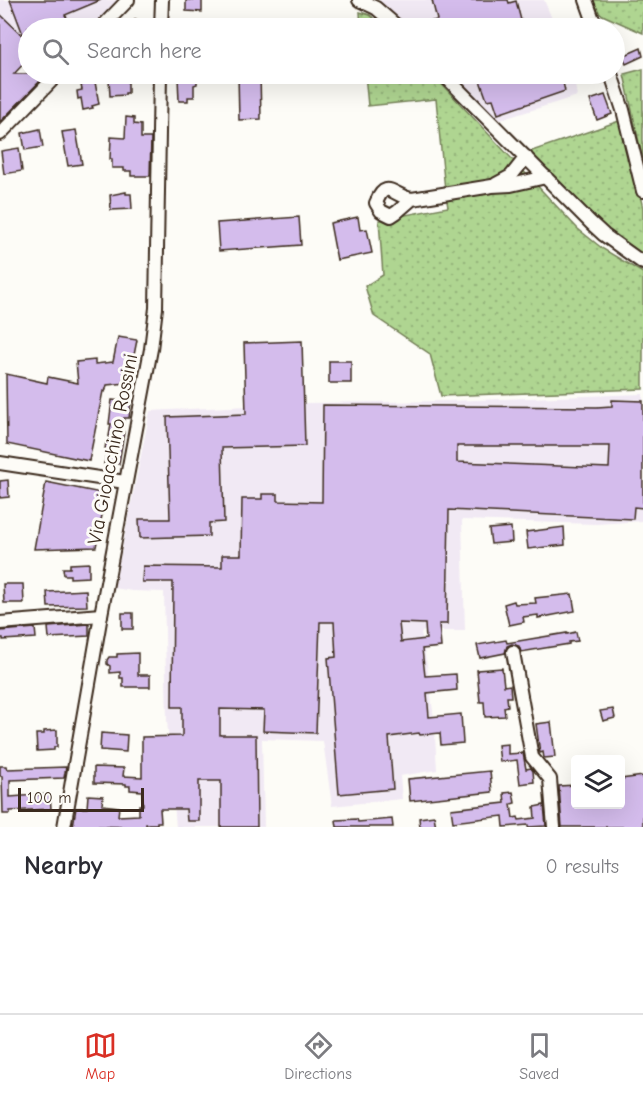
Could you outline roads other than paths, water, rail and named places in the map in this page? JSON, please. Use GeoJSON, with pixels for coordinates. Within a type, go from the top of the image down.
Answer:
{"type":"FeatureCollection","features":[{"type":"Feature","properties":{"kind":"street"},"geometry":{"type":"LineString","coordinates":[[111,18],[128,0]]}},
{"type":"Feature","properties":{"kind":"street"},"geometry":{"type":"LineString","coordinates":[[161,18],[162,0]]}},
{"type":"Feature","properties":{"kind":"street"},"geometry":{"type":"LineString","coordinates":[[359,0],[376,8],[388,18]]}},
{"type":"Feature","properties":{"kind":"street"},"geometry":{"type":"LineString","coordinates":[[586,0],[592,18]]}},
{"type":"Feature","properties":{"kind":"street"},"geometry":{"type":"LineString","coordinates":[[0,134],[48,84]]}},
{"type":"Feature","properties":{"kind":"street","name":"Via Gioacchino Rossini"},"geometry":{"type":"LineString","coordinates":[[64,827],[151,349],[156,308],[160,84]]}},
{"type":"Feature","properties":{"kind":"street"},"geometry":{"type":"LineString","coordinates":[[453,84],[604,235],[643,263]]}},
{"type":"Feature","properties":{"kind":"street"},"geometry":{"type":"LineString","coordinates":[[614,84],[643,191]]}},
{"type":"Feature","properties":{"kind":"street"},"geometry":{"type":"LineString","coordinates":[[492,186],[511,176],[526,157]]}},
{"type":"Feature","properties":{"kind":"street"},"geometry":{"type":"LineString","coordinates":[[412,199],[511,185],[546,177]]}},
{"type":"Feature","properties":{"kind":"street"},"geometry":{"type":"LineString","coordinates":[[0,462],[125,482]]}},
{"type":"Feature","properties":{"kind":"street"},"geometry":{"type":"LineString","coordinates":[[0,623],[101,615]]}},
{"type":"Feature","properties":{"kind":"street"},"geometry":{"type":"LineString","coordinates":[[513,652],[532,757],[550,779],[554,827]]}}]}
